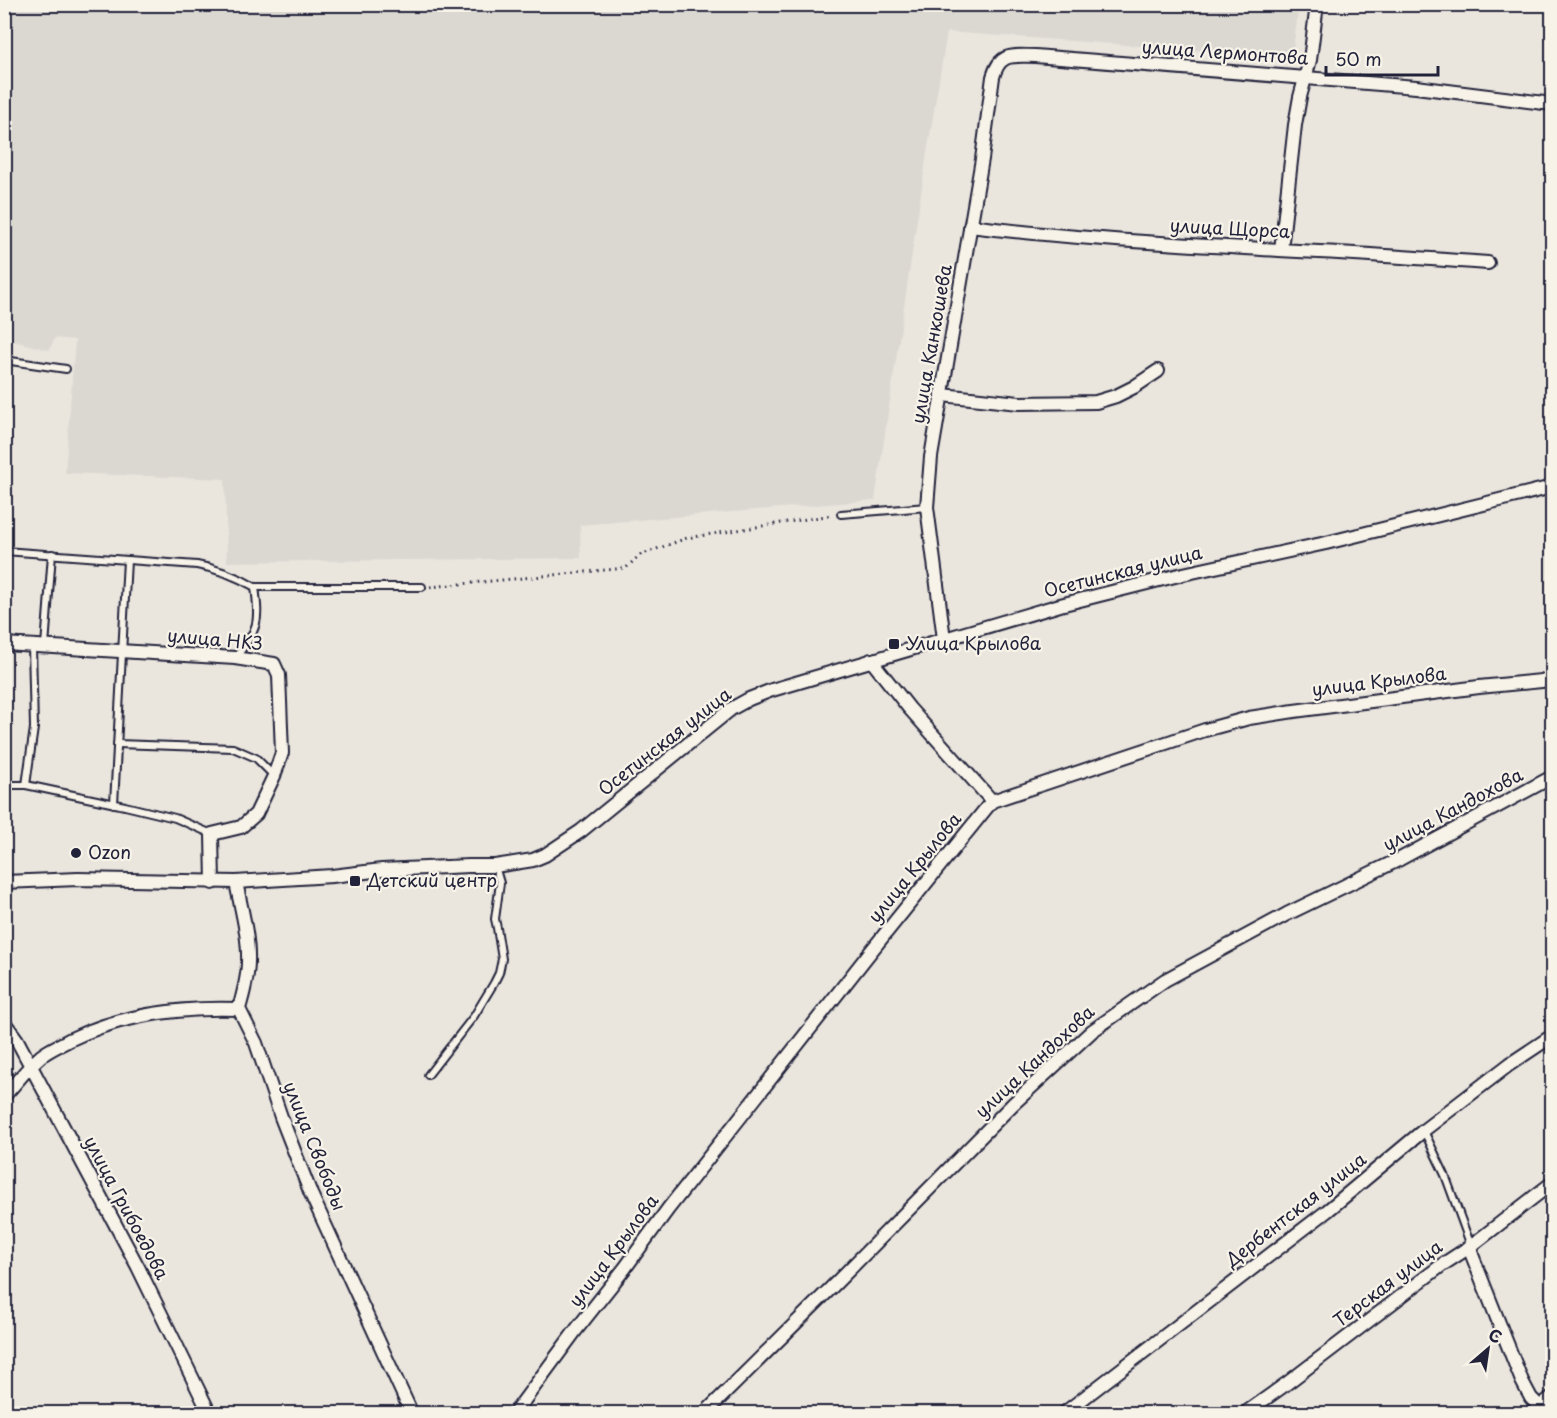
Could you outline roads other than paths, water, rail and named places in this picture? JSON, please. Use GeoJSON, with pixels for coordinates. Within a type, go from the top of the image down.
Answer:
{"type":"FeatureCollection","features":[{"type":"Feature","properties":{"kind":"street"},"geometry":{"type":"LineString","coordinates":[[1281,250],[1295,125],[1314,35],[1317,4]]}},
{"type":"Feature","properties":{"kind":"street","name":"улица Лермонтова"},"geometry":{"type":"LineString","coordinates":[[1002,59],[1035,56],[1306,77],[1416,87],[1552,104]]}},
{"type":"Feature","properties":{"kind":"street","name":"улица Канкошева"},"geometry":{"type":"LineString","coordinates":[[944,639],[927,507],[931,457],[982,159],[993,76],[996,65],[1002,59]]}},
{"type":"Feature","properties":{"kind":"street","name":"улица Щорса"},"geometry":{"type":"LineString","coordinates":[[970,226],[1024,233],[1152,243],[1488,263]]}},
{"type":"Feature","properties":{"kind":"street"},"geometry":{"type":"LineString","coordinates":[[942,395],[1019,403],[1096,402],[1116,396],[1158,371]]}},
{"type":"Feature","properties":{"kind":"street","name":"Осетинская улица"},"geometry":{"type":"LineString","coordinates":[[4,882],[78,879],[213,883],[332,876],[382,870],[495,866],[533,860],[545,855],[581,831],[731,709],[772,690],[1060,605],[1552,487]]}},
{"type":"Feature","properties":{"kind":"street","name":"улица НКЗ"},"geometry":{"type":"LineString","coordinates":[[4,644],[235,658],[274,664],[279,675],[282,753],[274,776],[256,814],[241,827],[212,834]]}},
{"type":"Feature","properties":{"kind":"street"},"geometry":{"type":"LineString","coordinates":[[871,660],[909,708],[992,801]]}},
{"type":"Feature","properties":{"kind":"street","name":"улица Крылова"},"geometry":{"type":"LineString","coordinates":[[513,1413],[668,1209],[992,801],[1205,730],[1249,718],[1479,687],[1552,680]]}},
{"type":"Feature","properties":{"kind":"street","name":"улица Кандохова"},"geometry":{"type":"LineString","coordinates":[[704,1413],[1013,1104],[1092,1030],[1165,980],[1287,914],[1400,859],[1552,777]]}},
{"type":"Feature","properties":{"kind":"street"},"geometry":{"type":"LineString","coordinates":[[212,834],[213,883]]}},
{"type":"Feature","properties":{"kind":"street"},"geometry":{"type":"LineString","coordinates":[[4,1096],[40,1057],[50,1050],[109,1024],[158,1012],[217,1008],[239,1009],[247,975],[248,950],[236,882]]}},
{"type":"Feature","properties":{"kind":"street","name":"улица Свободы"},"geometry":{"type":"LineString","coordinates":[[239,1009],[256,1043],[281,1118],[311,1194],[412,1413]]}},
{"type":"Feature","properties":{"kind":"street","name":"улица Грибоедова"},"geometry":{"type":"LineString","coordinates":[[4,1022],[17,1040],[138,1267],[210,1413]]}},
{"type":"Feature","properties":{"kind":"street","name":"Дербентская улица"},"geometry":{"type":"LineString","coordinates":[[1063,1413],[1327,1211],[1424,1130],[1510,1064],[1552,1036]]}},
{"type":"Feature","properties":{"kind":"street","name":"Терская улица"},"geometry":{"type":"LineString","coordinates":[[1244,1413],[1286,1384],[1442,1265],[1471,1246],[1552,1183]]}},
{"type":"Feature","properties":{"kind":"street"},"geometry":{"type":"LineString","coordinates":[[1471,1246],[1472,1255],[1522,1381],[1537,1411],[1552,1397]]}},
{"type":"Feature","properties":{"kind":"lane"},"geometry":{"type":"LineString","coordinates":[[4,360],[66,369]]}},
{"type":"Feature","properties":{"kind":"lane"},"geometry":{"type":"LineString","coordinates":[[841,514],[927,507]]}},
{"type":"Feature","properties":{"kind":"lane"},"geometry":{"type":"LineString","coordinates":[[4,550],[197,565],[215,568],[255,587],[422,587]]}},
{"type":"Feature","properties":{"kind":"lane"},"geometry":{"type":"LineString","coordinates":[[26,785],[34,728],[38,647],[51,554]]}},
{"type":"Feature","properties":{"kind":"lane"},"geometry":{"type":"LineString","coordinates":[[114,804],[127,560]]}},
{"type":"Feature","properties":{"kind":"lane"},"geometry":{"type":"LineString","coordinates":[[235,658],[257,624],[255,587]]}},
{"type":"Feature","properties":{"kind":"lane"},"geometry":{"type":"LineString","coordinates":[[117,744],[233,748],[256,758],[274,776]]}},
{"type":"Feature","properties":{"kind":"lane"},"geometry":{"type":"LineString","coordinates":[[4,785],[26,785],[174,818],[212,834]]}},
{"type":"Feature","properties":{"kind":"lane"},"geometry":{"type":"LineString","coordinates":[[428,1076],[474,1016],[499,973],[502,959],[495,919],[500,883],[495,866]]}},
{"type":"Feature","properties":{"kind":"lane"},"geometry":{"type":"LineString","coordinates":[[1424,1130],[1445,1175],[1471,1246]]}},
{"type":"Feature","properties":{"kind":"place","name":"Улица Крылова"},"geometry":{"type":"Point","coordinates":[894,644]}},
{"type":"Feature","properties":{"kind":"place","name":"Ozon"},"geometry":{"type":"Point","coordinates":[76,853]}},
{"type":"Feature","properties":{"kind":"place","name":"Детский центр"},"geometry":{"type":"Point","coordinates":[355,881]}}]}
